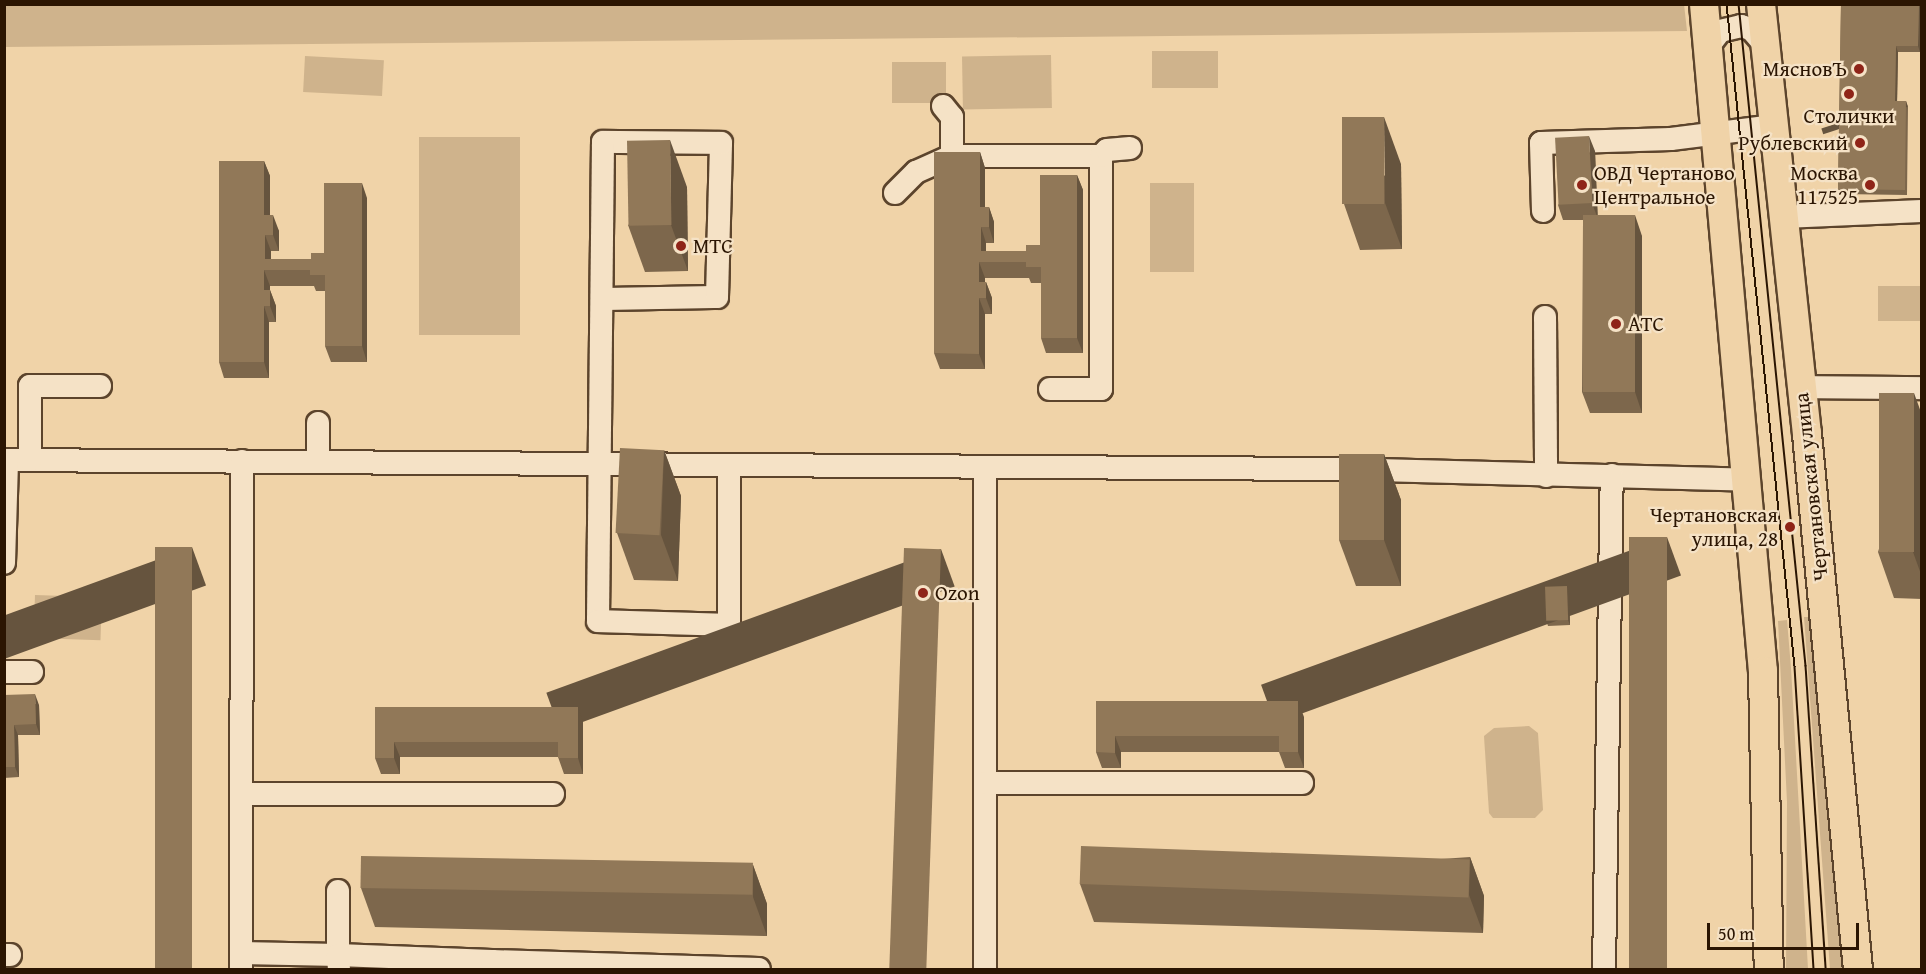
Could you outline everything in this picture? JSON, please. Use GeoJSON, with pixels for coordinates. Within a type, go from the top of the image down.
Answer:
{"type":"FeatureCollection","features":[{"type":"Feature","properties":{"kind":"main road"},"geometry":{"type":"LineString","coordinates":[[1704,4],[1748,480],[1763,671],[1768,969]]}},
{"type":"Feature","properties":{"kind":"main road","name":"Чертановская улица"},"geometry":{"type":"LineString","coordinates":[[1761,4],[1858,969]]}},
{"type":"Feature","properties":{"kind":"street"},"geometry":{"type":"LineString","coordinates":[[1708,47],[1720,31],[1742,26],[1751,29],[1764,44]]}},
{"type":"Feature","properties":{"kind":"street"},"geometry":{"type":"LineString","coordinates":[[952,156],[953,111]]}},
{"type":"Feature","properties":{"kind":"street"},"geometry":{"type":"LineString","coordinates":[[1543,211],[1540,143],[1671,139],[1774,126]]}},
{"type":"Feature","properties":{"kind":"street"},"geometry":{"type":"LineString","coordinates":[[602,299],[717,297],[721,143],[603,142],[598,621],[729,625],[729,465]]}},
{"type":"Feature","properties":{"kind":"street"},"geometry":{"type":"LineString","coordinates":[[895,193],[916,172],[952,156],[1101,156],[1107,150],[1130,148]]}},
{"type":"Feature","properties":{"kind":"street"},"geometry":{"type":"LineString","coordinates":[[1050,389],[1101,389],[1101,156]]}},
{"type":"Feature","properties":{"kind":"street"},"geometry":{"type":"LineString","coordinates":[[1784,217],[1922,211]]}},
{"type":"Feature","properties":{"kind":"street"},"geometry":{"type":"LineString","coordinates":[[1545,317],[1546,476]]}},
{"type":"Feature","properties":{"kind":"street"},"geometry":{"type":"LineString","coordinates":[[30,460],[30,386],[100,386]]}},
{"type":"Feature","properties":{"kind":"street"},"geometry":{"type":"LineString","coordinates":[[1801,387],[1922,388]]}},
{"type":"Feature","properties":{"kind":"street"},"geometry":{"type":"LineString","coordinates":[[318,423],[318,462]]}},
{"type":"Feature","properties":{"kind":"street"},"geometry":{"type":"LineString","coordinates":[[4,563],[6,460],[1333,469],[1748,480]]}},
{"type":"Feature","properties":{"kind":"street"},"geometry":{"type":"LineString","coordinates":[[242,461],[241,961],[759,969]]}},
{"type":"Feature","properties":{"kind":"street"},"geometry":{"type":"LineString","coordinates":[[985,467],[985,969]]}},
{"type":"Feature","properties":{"kind":"street"},"geometry":{"type":"LineString","coordinates":[[1604,969],[1612,475]]}},
{"type":"Feature","properties":{"kind":"street"},"geometry":{"type":"LineString","coordinates":[[4,672],[32,672]]}},
{"type":"Feature","properties":{"kind":"street"},"geometry":{"type":"LineString","coordinates":[[985,783],[1302,783]]}},
{"type":"Feature","properties":{"kind":"street"},"geometry":{"type":"LineString","coordinates":[[241,794],[553,794]]}},
{"type":"Feature","properties":{"kind":"street"},"geometry":{"type":"LineString","coordinates":[[338,891],[338,962]]}},
{"type":"Feature","properties":{"kind":"shaded area"},"geometry":{"type":"Polygon","coordinates":[[[5,4],[1684,4],[1687,31],[4,47],[5,4]]]}},
{"type":"Feature","properties":{"kind":"shaded area"},"geometry":{"type":"Polygon","coordinates":[[[1152,51],[1218,51],[1218,88],[1152,88],[1152,51]]]}},
{"type":"Feature","properties":{"kind":"shaded area"},"geometry":{"type":"Polygon","coordinates":[[[1051,55],[1052,108],[963,110],[962,57],[1051,55]]]}},
{"type":"Feature","properties":{"kind":"shaded area"},"geometry":{"type":"Polygon","coordinates":[[[305,56],[384,60],[382,96],[303,92],[305,56]]]}},
{"type":"Feature","properties":{"kind":"shaded area"},"geometry":{"type":"Polygon","coordinates":[[[892,62],[946,62],[946,103],[892,103],[892,62]]]}},
{"type":"Feature","properties":{"kind":"shaded area"},"geometry":{"type":"Polygon","coordinates":[[[419,137],[520,137],[520,335],[419,335],[419,137]]]}},
{"type":"Feature","properties":{"kind":"shaded area"},"geometry":{"type":"Polygon","coordinates":[[[1150,183],[1194,183],[1194,272],[1150,272],[1150,183]]]}},
{"type":"Feature","properties":{"kind":"shaded area"},"geometry":{"type":"Polygon","coordinates":[[[1878,286],[1921,286],[1921,321],[1878,321],[1878,286]]]}},
{"type":"Feature","properties":{"kind":"shaded area"},"geometry":{"type":"Polygon","coordinates":[[[35,595],[102,597],[100,640],[33,638],[35,595]]]}},
{"type":"Feature","properties":{"kind":"shaded area"},"geometry":{"type":"Polygon","coordinates":[[[1804,617],[1812,617],[1847,969],[1830,969],[1804,617]]]}},
{"type":"Feature","properties":{"kind":"shaded area"},"geometry":{"type":"Polygon","coordinates":[[[1787,620],[1808,969],[1786,969],[1787,802],[1778,621],[1787,620]]]}},
{"type":"Feature","properties":{"kind":"shaded area"},"geometry":{"type":"Polygon","coordinates":[[[1529,726],[1538,733],[1543,810],[1535,818],[1493,818],[1489,813],[1484,736],[1494,728],[1529,726]]]}},
{"type":"Feature","properties":{"kind":"building"},"geometry":{"type":"Polygon","coordinates":[[[1841,4],[1919,4],[1918,46],[1896,46],[1895,101],[1906,101],[1905,190],[1838,189],[1841,4]]]}},
{"type":"Feature","properties":{"kind":"building"},"geometry":{"type":"Polygon","coordinates":[[[1342,117],[1384,117],[1384,204],[1342,204],[1342,117]]]}},
{"type":"Feature","properties":{"kind":"building"},"geometry":{"type":"Polygon","coordinates":[[[1589,136],[1593,203],[1559,205],[1555,138],[1589,136]]]}},
{"type":"Feature","properties":{"kind":"building"},"geometry":{"type":"Polygon","coordinates":[[[670,140],[671,225],[628,226],[627,141],[670,140]]]}},
{"type":"Feature","properties":{"kind":"building"},"geometry":{"type":"Polygon","coordinates":[[[934,152],[980,152],[980,207],[989,207],[989,227],[981,227],[981,251],[1026,251],[1026,245],[1040,245],[1040,175],[1077,175],[1077,338],[1041,338],[1041,267],[1026,267],[1026,262],[979,262],[979,282],[986,282],[986,298],[979,298],[979,354],[934,353],[934,152]]]}},
{"type":"Feature","properties":{"kind":"building"},"geometry":{"type":"Polygon","coordinates":[[[219,161],[264,161],[264,215],[273,215],[273,235],[265,235],[265,259],[311,259],[311,253],[324,253],[324,183],[362,183],[362,346],[325,346],[325,275],[310,275],[310,270],[264,270],[264,290],[270,290],[270,306],[264,306],[264,362],[219,362],[219,161]]]}},
{"type":"Feature","properties":{"kind":"building","name":"АТС"},"geometry":{"type":"Polygon","coordinates":[[[1583,215],[1635,215],[1635,392],[1583,392],[1583,215]]]}},
{"type":"Feature","properties":{"kind":"building"},"geometry":{"type":"Polygon","coordinates":[[[1879,393],[1914,393],[1914,552],[1879,552],[1879,393]]]}},
{"type":"Feature","properties":{"kind":"building"},"geometry":{"type":"Polygon","coordinates":[[[620,448],[664,450],[659,535],[616,533],[620,448]]]}},
{"type":"Feature","properties":{"kind":"building"},"geometry":{"type":"Polygon","coordinates":[[[1339,454],[1384,454],[1384,540],[1339,540],[1339,454]]]}},
{"type":"Feature","properties":{"kind":"building"},"geometry":{"type":"Polygon","coordinates":[[[1629,537],[1667,537],[1667,969],[1629,969],[1629,537]]]}},
{"type":"Feature","properties":{"kind":"building"},"geometry":{"type":"Polygon","coordinates":[[[155,547],[192,547],[192,969],[155,969],[155,547]]]}},
{"type":"Feature","properties":{"kind":"building"},"geometry":{"type":"Polygon","coordinates":[[[904,548],[941,549],[926,970],[889,969],[904,548]]]}},
{"type":"Feature","properties":{"kind":"building"},"geometry":{"type":"Polygon","coordinates":[[[1567,586],[1568,620],[1546,621],[1545,587],[1567,586]]]}},
{"type":"Feature","properties":{"kind":"building"},"geometry":{"type":"Polygon","coordinates":[[[35,694],[36,724],[14,725],[15,767],[4,767],[4,695],[35,694]]]}},
{"type":"Feature","properties":{"kind":"building"},"geometry":{"type":"Polygon","coordinates":[[[1096,701],[1298,701],[1298,752],[1279,752],[1279,736],[1115,736],[1115,753],[1096,752],[1096,701]]]}},
{"type":"Feature","properties":{"kind":"building"},"geometry":{"type":"Polygon","coordinates":[[[375,707],[578,707],[578,758],[558,758],[558,742],[394,742],[394,758],[375,758],[375,707]]]}},
{"type":"Feature","properties":{"kind":"building"},"geometry":{"type":"Polygon","coordinates":[[[1081,846],[1470,860],[1468,898],[1080,884],[1081,846]]]}},
{"type":"Feature","properties":{"kind":"building"},"geometry":{"type":"Polygon","coordinates":[[[361,856],[753,863],[752,895],[360,888],[361,856]]]}},
{"type":"Feature","properties":{"kind":"tram line"},"geometry":{"type":"LineString","coordinates":[[1727,4],[1795,667],[1814,970]]}},
{"type":"Feature","properties":{"kind":"tram line"},"geometry":{"type":"LineString","coordinates":[[1739,4],[1806,666],[1826,970]]}},
{"type":"Feature","properties":{"kind":"place","name":"МясновЪ"},"geometry":{"type":"Point","coordinates":[1859,69]}},
{"type":"Feature","properties":{"kind":"place","name":"Столички"},"geometry":{"type":"Point","coordinates":[1849,94]}},
{"type":"Feature","properties":{"kind":"place","name":"Рублевский"},"geometry":{"type":"Point","coordinates":[1860,143]}},
{"type":"Feature","properties":{"kind":"place","name":"ОВД Чертаново Центральное"},"geometry":{"type":"Point","coordinates":[1582,185]}},
{"type":"Feature","properties":{"kind":"place","name":"Москва 117525"},"geometry":{"type":"Point","coordinates":[1870,185]}},
{"type":"Feature","properties":{"kind":"place","name":"МТС"},"geometry":{"type":"Point","coordinates":[681,246]}},
{"type":"Feature","properties":{"kind":"place","name":"АТС"},"geometry":{"type":"Point","coordinates":[1616,324]}},
{"type":"Feature","properties":{"kind":"place","name":"Чертановская улица, 28"},"geometry":{"type":"Point","coordinates":[1790,527]}},
{"type":"Feature","properties":{"kind":"place","name":"Ozon"},"geometry":{"type":"Point","coordinates":[923,593]}}]}
